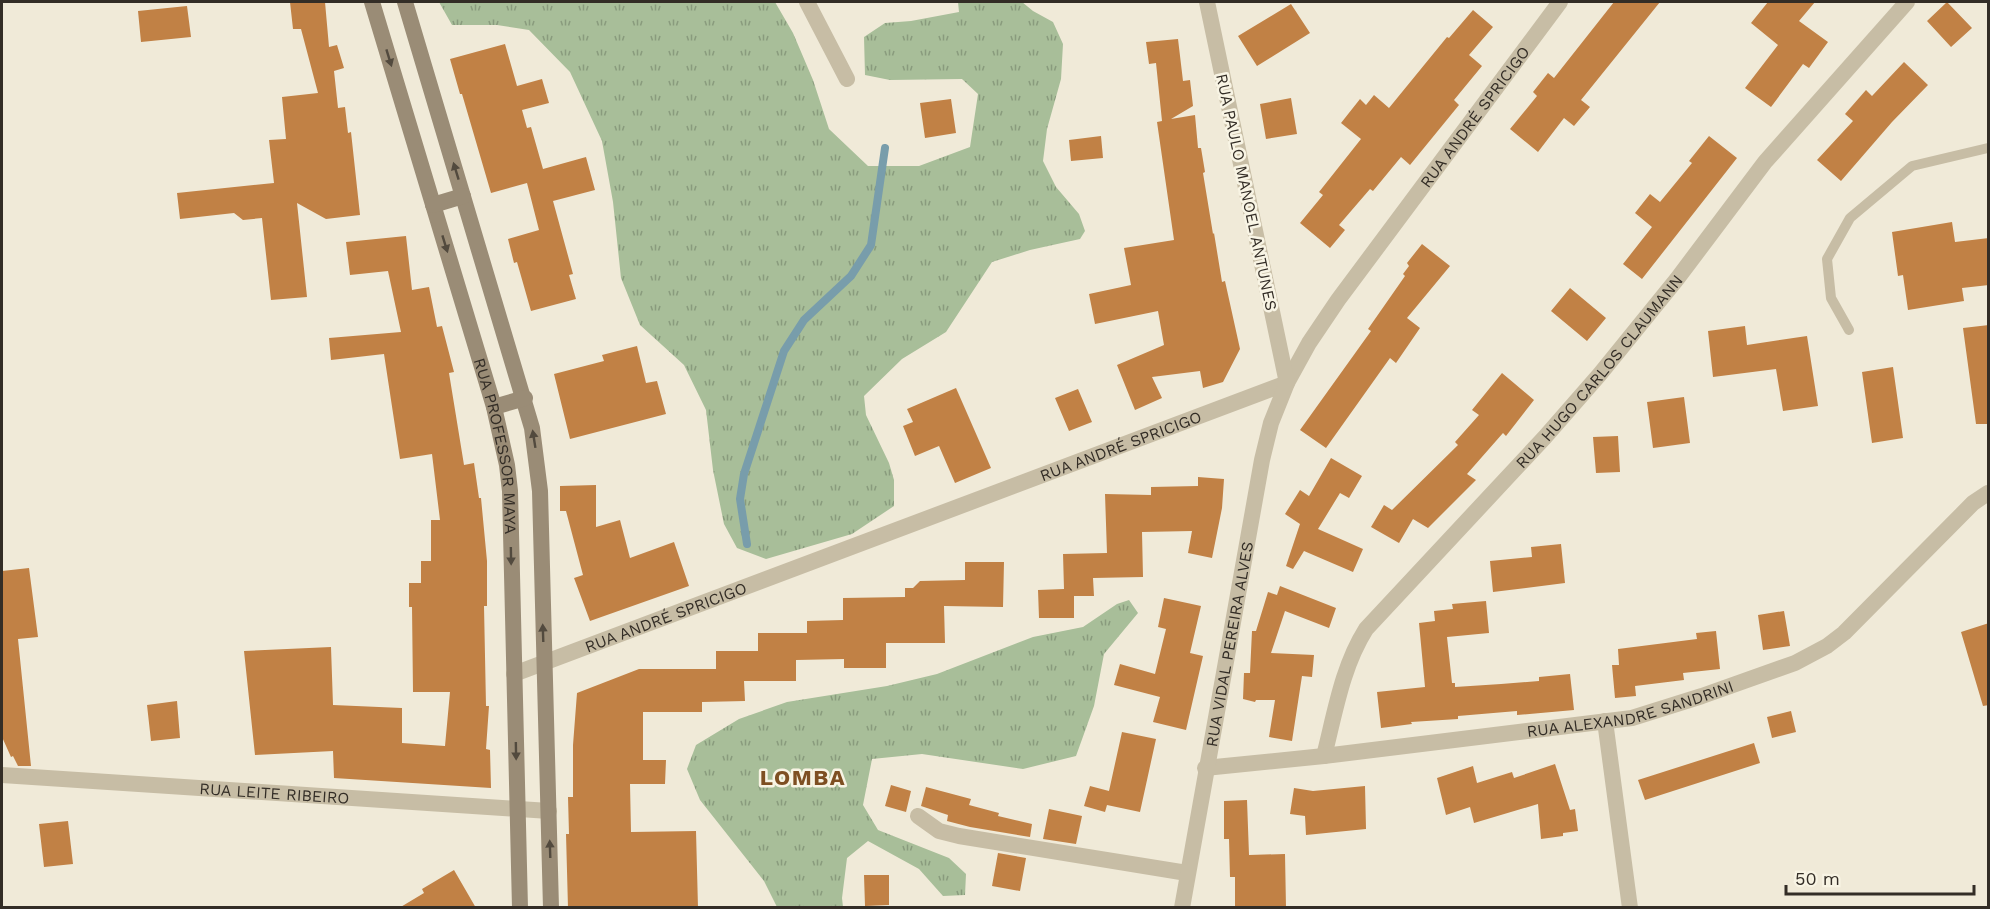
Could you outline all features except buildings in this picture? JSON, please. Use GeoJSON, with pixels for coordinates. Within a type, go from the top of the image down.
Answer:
{"type":"FeatureCollection","features":[{"type":"Feature","properties":{"kind":"main road","name":"RUA PROFESSOR MAYA"},"geometry":{"type":"LineString","coordinates":[[372,2],[494,407],[506,457],[510,491],[520,908]]}},
{"type":"Feature","properties":{"kind":"main road","name":"RUA PROFESSOR MAYA"},"geometry":{"type":"LineString","coordinates":[[405,2],[525,398],[532,428],[540,491],[552,908]]}},
{"type":"Feature","properties":{"kind":"main road"},"geometry":{"type":"LineString","coordinates":[[433,205],[463,196]]}},
{"type":"Feature","properties":{"kind":"main road"},"geometry":{"type":"LineString","coordinates":[[494,407],[525,398]]}},
{"type":"Feature","properties":{"kind":"street"},"geometry":{"type":"LineString","coordinates":[[807,2],[848,79]]}},
{"type":"Feature","properties":{"kind":"street","name":"RUA PAULO MANOEL ANTUNES"},"geometry":{"type":"LineString","coordinates":[[1207,2],[1287,383]]}},
{"type":"Feature","properties":{"kind":"street","name":"RUA ANDRÉ SPRICIGO"},"geometry":{"type":"LineString","coordinates":[[514,674],[1287,383],[1309,343],[1338,300],[1560,2]]}},
{"type":"Feature","properties":{"kind":"street","name":"RUA HUGO CARLOS CLAUMANN"},"geometry":{"type":"LineString","coordinates":[[1324,756],[1347,666],[1366,628],[1545,437],[1600,374],[1671,287],[1765,162],[1907,2]]}},
{"type":"Feature","properties":{"kind":"street","name":"RUA VIDAL PEREIRA ALVES"},"geometry":{"type":"LineString","coordinates":[[1182,908],[1205,768],[1262,460],[1271,423],[1287,383]]}},
{"type":"Feature","properties":{"kind":"street","name":"RUA ALEXANDRE SANDRINI"},"geometry":{"type":"LineString","coordinates":[[1205,768],[1324,756],[1632,718],[1795,663],[1812,656],[1844,633],[1973,503],[1989,493]]}},
{"type":"Feature","properties":{"kind":"street"},"geometry":{"type":"LineString","coordinates":[[1605,722],[1630,908]]}},
{"type":"Feature","properties":{"kind":"street","name":"RUA LEITE RIBEIRO"},"geometry":{"type":"LineString","coordinates":[[2,775],[549,811]]}},
{"type":"Feature","properties":{"kind":"street"},"geometry":{"type":"LineString","coordinates":[[918,816],[939,831],[959,836],[1187,873]]}},
{"type":"Feature","properties":{"kind":"lane"},"geometry":{"type":"LineString","coordinates":[[1849,330],[1831,298],[1827,259],[1850,218],[1912,166],[1989,148]]}},
{"type":"Feature","properties":{"kind":"green space"},"geometry":{"type":"Polygon","coordinates":[[[439,2],[775,2],[793,33],[813,80],[829,129],[868,166],[919,166],[970,147],[978,94],[962,79],[890,80],[865,75],[864,37],[885,23],[911,21],[959,12],[958,2],[1022,2],[1053,22],[1063,44],[1061,79],[1047,129],[1043,161],[1056,187],[1079,214],[1085,231],[1080,239],[1030,250],[992,262],[946,332],[902,359],[864,396],[866,415],[889,463],[894,480],[894,506],[852,534],[766,559],[737,548],[724,524],[713,470],[706,410],[684,365],[640,325],[621,278],[613,202],[602,141],[570,72],[529,30],[497,25],[452,25],[439,2]]]}},
{"type":"Feature","properties":{"kind":"green space"},"geometry":{"type":"Polygon","coordinates":[[[1129,600],[1138,613],[1104,654],[1094,706],[1076,756],[1023,769],[922,754],[872,759],[863,805],[878,830],[949,858],[966,874],[965,895],[943,896],[919,869],[868,841],[847,858],[843,907],[777,907],[764,881],[700,800],[687,769],[696,745],[739,719],[787,702],[887,686],[937,674],[1033,637],[1083,627],[1117,604],[1129,600]]]}},
{"type":"Feature","properties":{"kind":"waterway"},"geometry":{"type":"LineString","coordinates":[[747,544],[740,499],[744,474],[784,351],[804,320],[851,276],[871,245],[885,148]]}},
{"type":"Feature","properties":{"kind":"district","name":"LOMBA"},"geometry":{"type":"Point","coordinates":[803,777]}}]}
